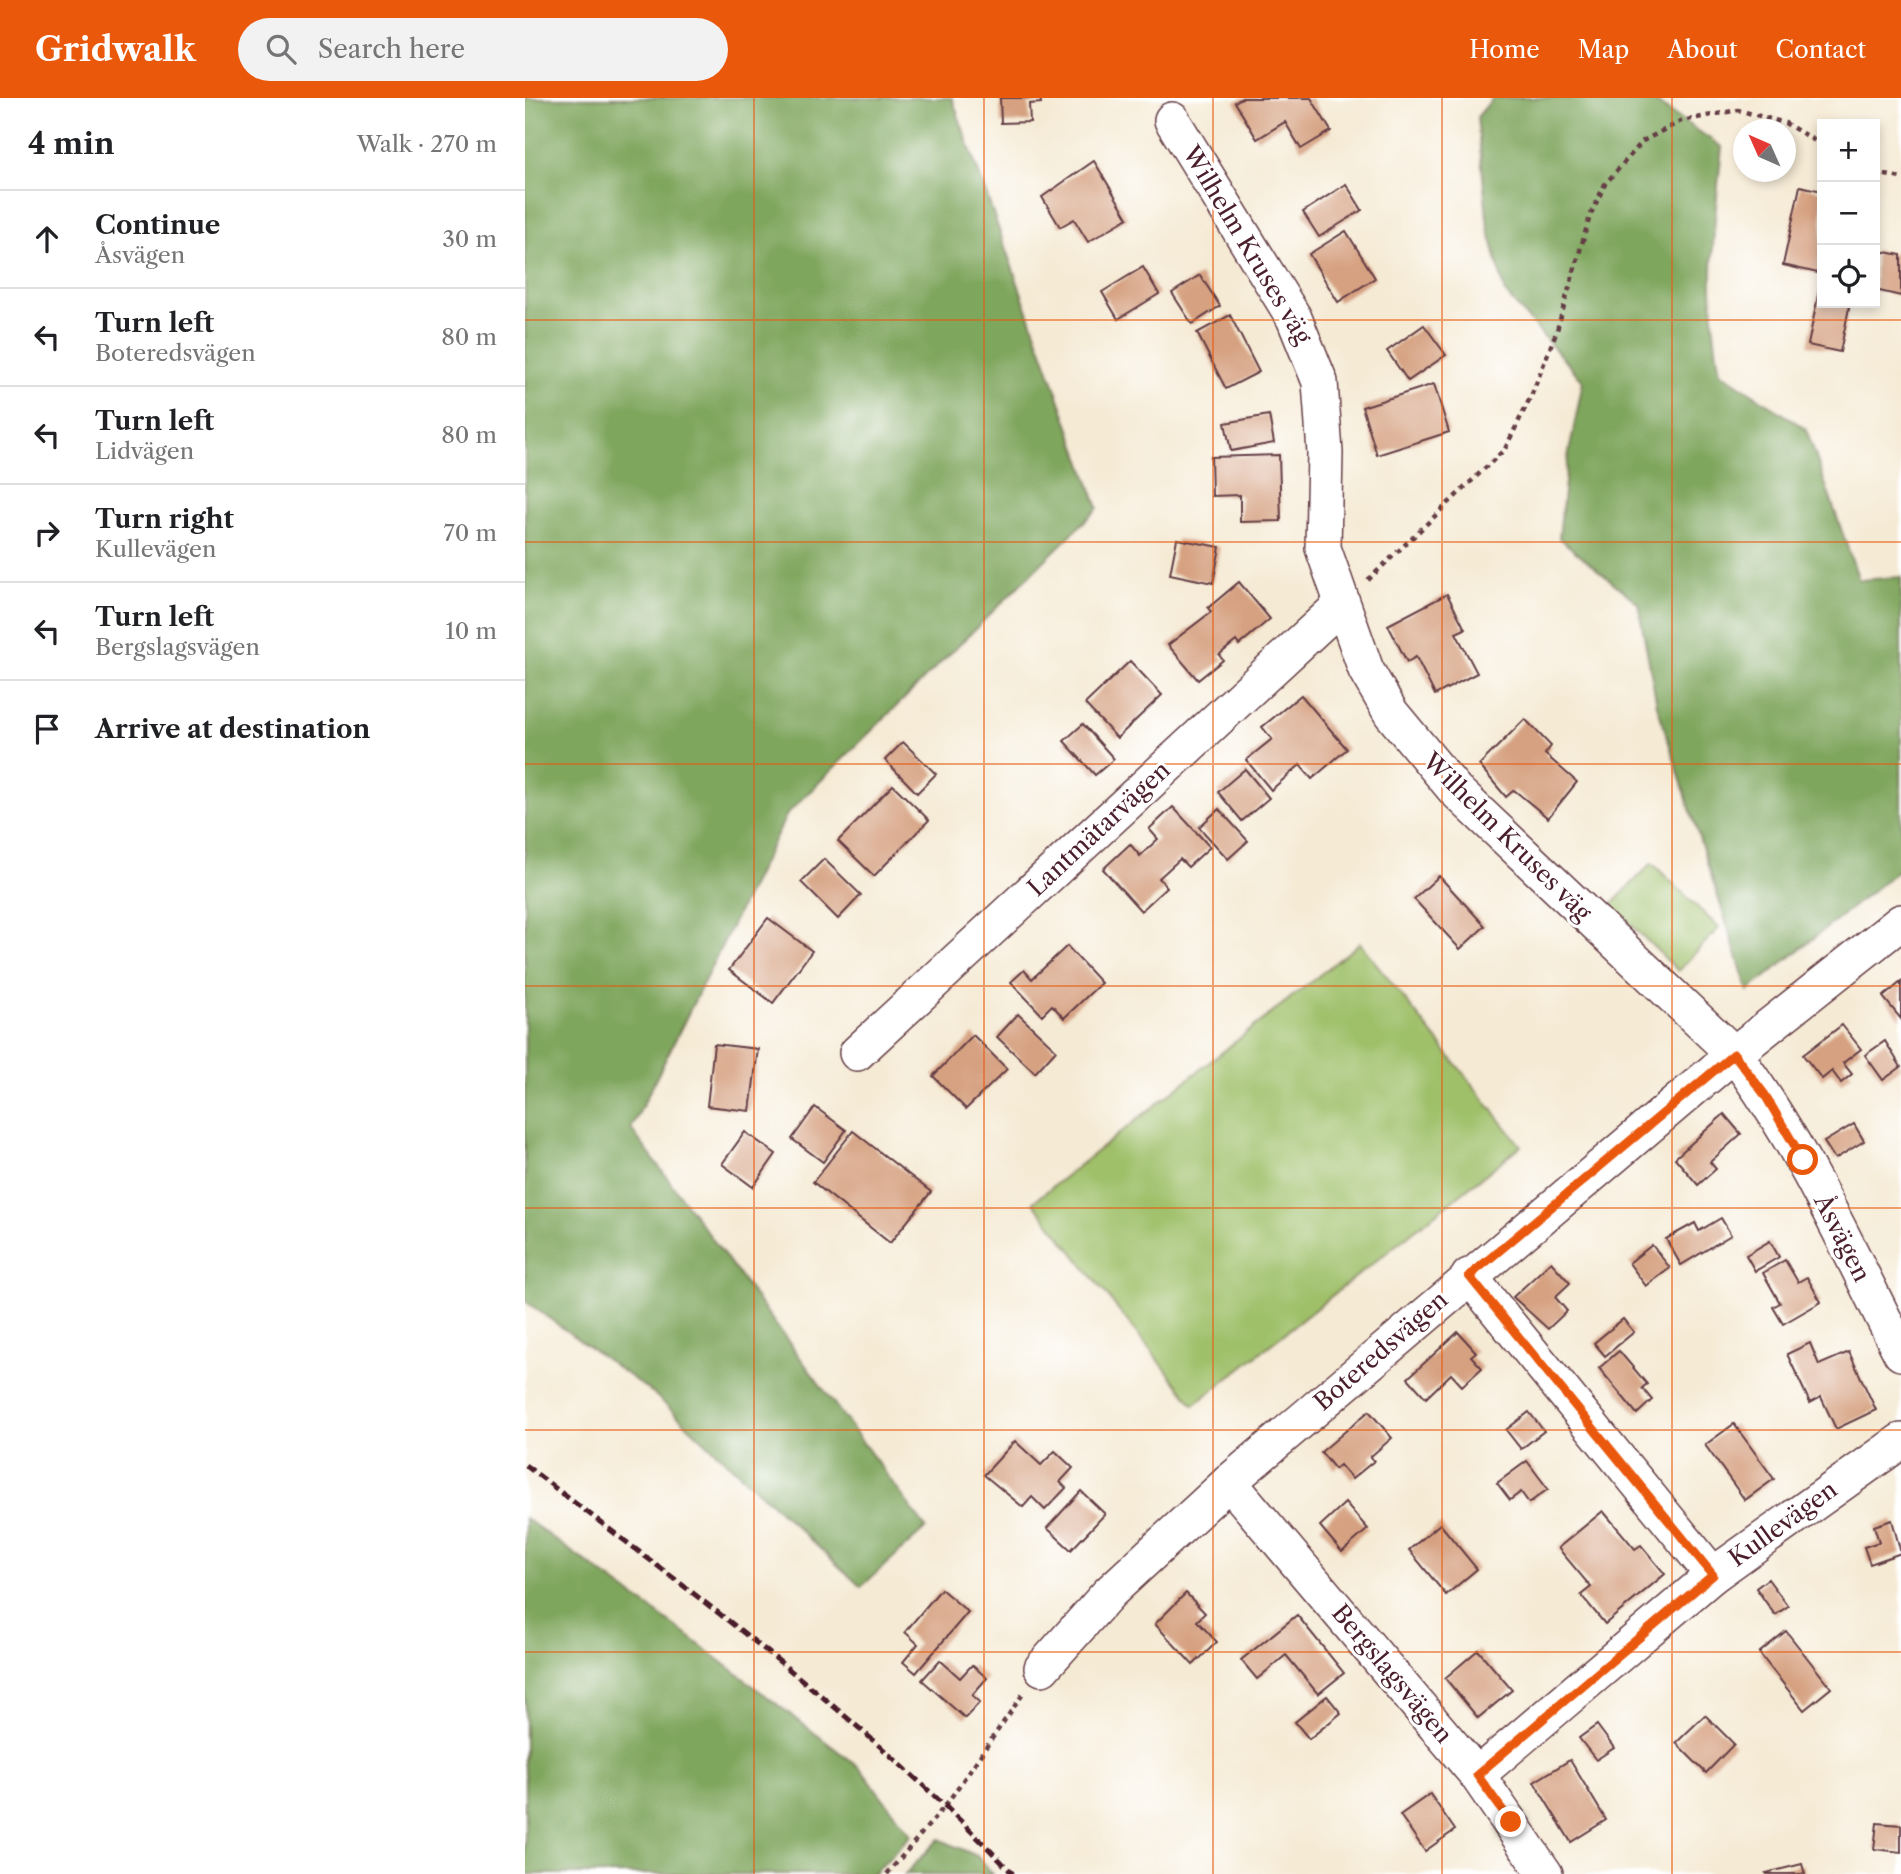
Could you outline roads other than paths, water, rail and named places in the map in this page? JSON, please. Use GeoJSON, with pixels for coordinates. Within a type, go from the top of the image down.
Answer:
{"type":"FeatureCollection","features":[{"type":"Feature","properties":{"kind":"street","name":"Wilhelm Kruses väg"},"geometry":{"type":"LineString","coordinates":[[1172,120],[1294,318],[1310,353],[1320,382],[1323,419],[1323,548],[1341,606],[1366,670],[1391,713],[1419,751],[1498,833],[1734,1054]]}},
{"type":"Feature","properties":{"kind":"street","name":"Lantmätarvägen"},"geometry":{"type":"LineString","coordinates":[[857,1053],[1341,606]]}},
{"type":"Feature","properties":{"kind":"street","name":"Boteredsvägen"},"geometry":{"type":"LineString","coordinates":[[1042,1668],[1109,1593],[1230,1482],[1469,1276],[1734,1054],[1901,922]]}},
{"type":"Feature","properties":{"kind":"street","name":"Åsvägen"},"geometry":{"type":"LineString","coordinates":[[1734,1054],[1765,1095],[1789,1136],[1901,1353]]}},
{"type":"Feature","properties":{"kind":"street"},"geometry":{"type":"LineString","coordinates":[[1469,1276],[1713,1575]]}},
{"type":"Feature","properties":{"kind":"street","name":"Kullevägen"},"geometry":{"type":"LineString","coordinates":[[1477,1775],[1713,1575],[1901,1441]]}},
{"type":"Feature","properties":{"kind":"street","name":"Bergslagsvägen"},"geometry":{"type":"LineString","coordinates":[[1230,1482],[1477,1775],[1545,1874]]}},
{"type":"Feature","properties":{"kind":"railway"},"geometry":{"type":"LineString","coordinates":[[525,1465],[715,1610],[839,1711],[957,1817],[1013,1874]]}}]}
